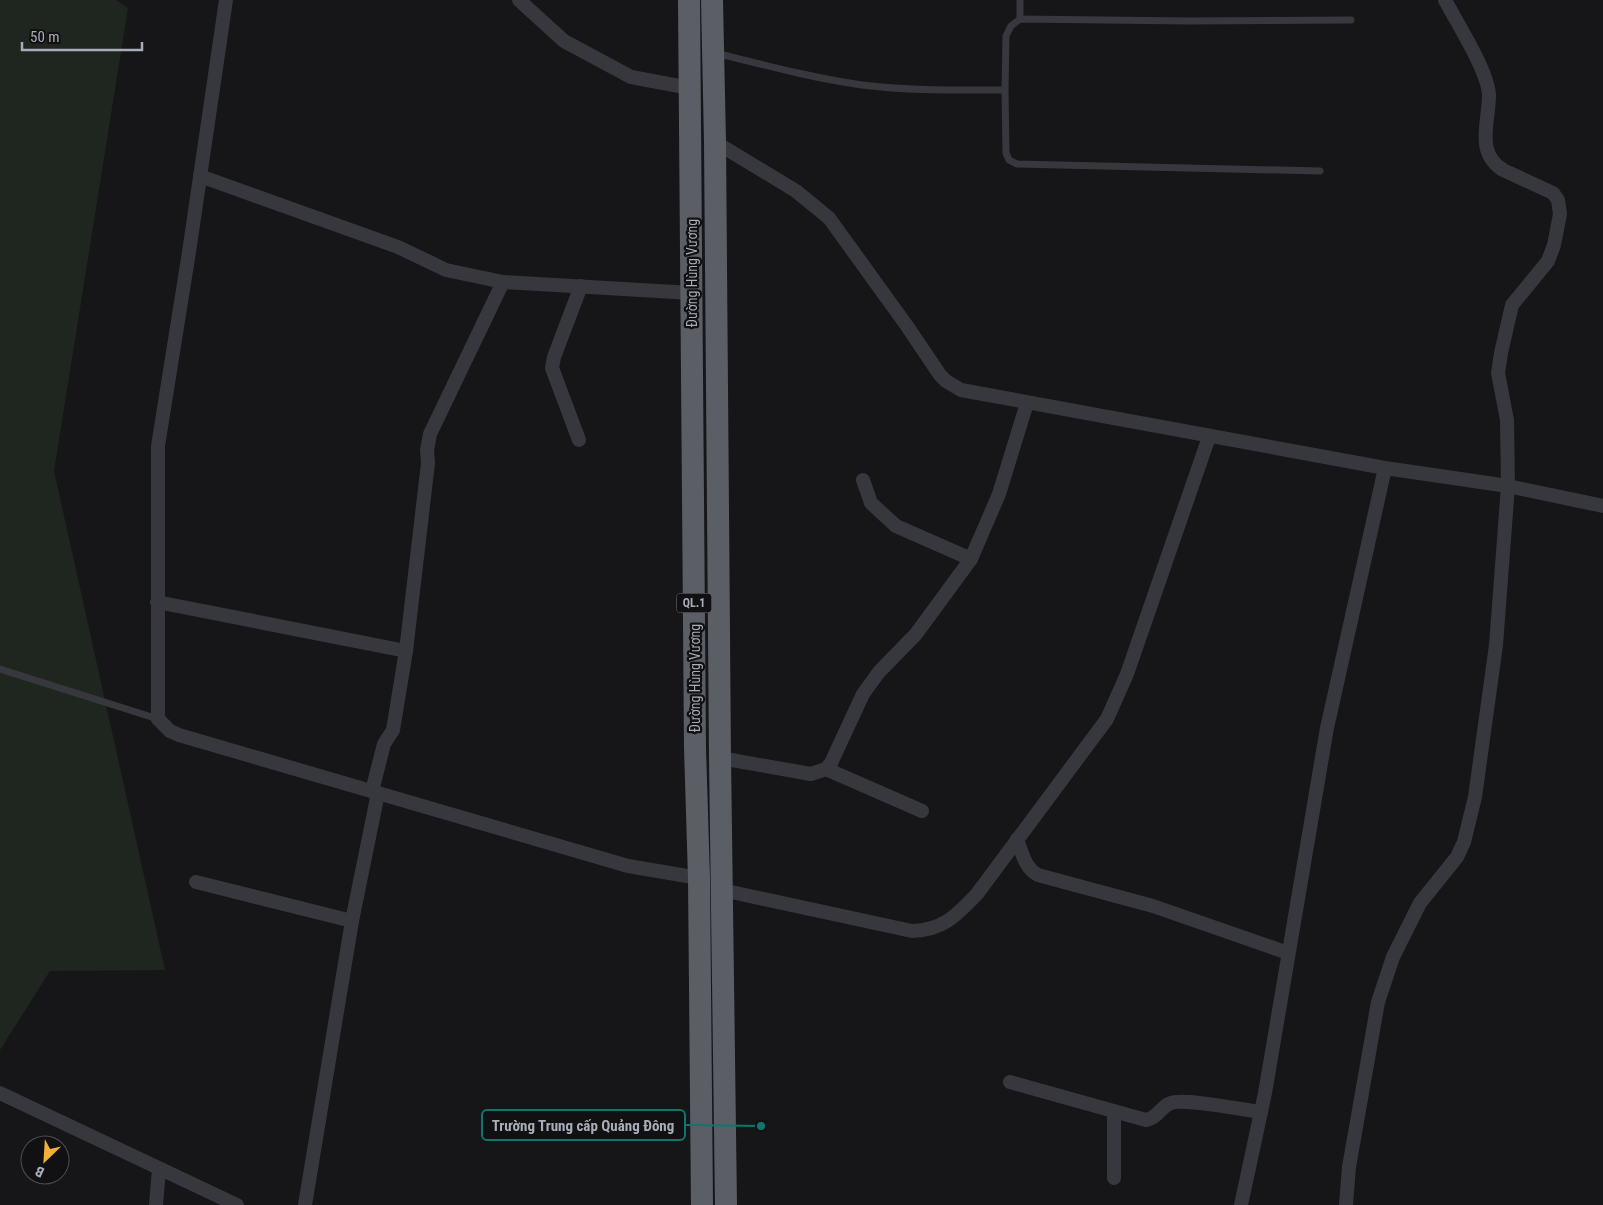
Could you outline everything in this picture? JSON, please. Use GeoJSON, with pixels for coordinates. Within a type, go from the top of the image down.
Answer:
{"type":"FeatureCollection","features":[{"type":"Feature","properties":{"kind":"highway","name":"Đường Hùng Vương"},"geometry":{"type":"LineString","coordinates":[[689,0],[695,748],[699,878],[702,1205]]}},
{"type":"Feature","properties":{"kind":"highway","name":"Đường Hùng Vương"},"geometry":{"type":"LineString","coordinates":[[712,0],[726,1205]]}},
{"type":"Feature","properties":{"kind":"street"},"geometry":{"type":"LineString","coordinates":[[226,0],[158,446],[158,719],[170,731],[179,735],[628,866],[699,878]]}},
{"type":"Feature","properties":{"kind":"street"},"geometry":{"type":"LineString","coordinates":[[519,0],[564,41],[631,78],[690,88]]}},
{"type":"Feature","properties":{"kind":"street"},"geometry":{"type":"LineString","coordinates":[[1346,1205],[1349,1167],[1378,1002],[1393,957],[1420,903],[1457,857],[1464,842],[1475,797],[1496,646],[1508,486],[1507,420],[1498,373],[1500,352],[1512,306],[1548,261],[1554,244],[1560,214],[1558,200],[1553,193],[1496,166],[1488,153],[1485,144],[1489,93],[1483,73],[1445,0]]}},
{"type":"Feature","properties":{"kind":"street"},"geometry":{"type":"LineString","coordinates":[[715,142],[796,191],[829,218],[946,381],[967,392],[1385,468],[1508,486],[1603,506]]}},
{"type":"Feature","properties":{"kind":"street"},"geometry":{"type":"LineString","coordinates":[[200,176],[398,247],[446,270],[502,282],[692,293]]}},
{"type":"Feature","properties":{"kind":"street"},"geometry":{"type":"LineString","coordinates":[[305,1205],[375,792],[384,744],[393,730],[406,652],[430,434],[502,282]]}},
{"type":"Feature","properties":{"kind":"street"},"geometry":{"type":"LineString","coordinates":[[579,440],[552,368],[554,357],[581,286]]}},
{"type":"Feature","properties":{"kind":"street"},"geometry":{"type":"LineString","coordinates":[[826,770],[863,694],[878,672],[916,634],[971,559],[999,494],[1026,403]]}},
{"type":"Feature","properties":{"kind":"street"},"geometry":{"type":"LineString","coordinates":[[722,890],[912,931],[927,930],[943,924],[959,913],[977,894],[1107,719],[1127,674],[1209,437]]}},
{"type":"Feature","properties":{"kind":"street"},"geometry":{"type":"LineString","coordinates":[[1241,1205],[1261,1112],[1327,728],[1385,468]]}},
{"type":"Feature","properties":{"kind":"street"},"geometry":{"type":"LineString","coordinates":[[864,480],[871,503],[896,526],[971,559]]}},
{"type":"Feature","properties":{"kind":"street"},"geometry":{"type":"LineString","coordinates":[[157,602],[406,652]]}},
{"type":"Feature","properties":{"kind":"street"},"geometry":{"type":"LineString","coordinates":[[720,758],[811,774],[826,770],[922,811]]}},
{"type":"Feature","properties":{"kind":"street"},"geometry":{"type":"LineString","coordinates":[[1017,839],[1026,864],[1038,875],[1153,906],[1288,954]]}},
{"type":"Feature","properties":{"kind":"street"},"geometry":{"type":"LineString","coordinates":[[196,882],[352,921]]}},
{"type":"Feature","properties":{"kind":"street"},"geometry":{"type":"LineString","coordinates":[[1010,1082],[1146,1120],[1151,1119],[1166,1105],[1173,1102],[1198,1103],[1261,1112]]}},
{"type":"Feature","properties":{"kind":"street"},"geometry":{"type":"LineString","coordinates":[[0,1093],[236,1205]]}},
{"type":"Feature","properties":{"kind":"street"},"geometry":{"type":"LineString","coordinates":[[1114,1112],[1114,1178]]}},
{"type":"Feature","properties":{"kind":"street"},"geometry":{"type":"LineString","coordinates":[[156,1205],[160,1169]]}},
{"type":"Feature","properties":{"kind":"lane"},"geometry":{"type":"LineString","coordinates":[[1020,0],[1020,19]]}},
{"type":"Feature","properties":{"kind":"lane"},"geometry":{"type":"LineString","coordinates":[[1320,171],[1017,164],[1009,160],[1006,153],[1006,36],[1011,26],[1020,19],[1351,20]]}},
{"type":"Feature","properties":{"kind":"lane"},"geometry":{"type":"LineString","coordinates":[[713,52],[809,75],[864,85],[929,91],[1005,90]]}},
{"type":"Feature","properties":{"kind":"lane"},"geometry":{"type":"LineString","coordinates":[[0,670],[158,719]]}},
{"type":"Feature","properties":{"kind":"shaded area"},"geometry":{"type":"Polygon","coordinates":[[[0,0],[116,0],[128,8],[54,471],[165,970],[50,971],[0,1050],[0,0]]]}},
{"type":"Feature","properties":{"kind":"place","name":"Trường Trung cấp Quảng Đông"},"geometry":{"type":"Point","coordinates":[761,1126]}}]}
